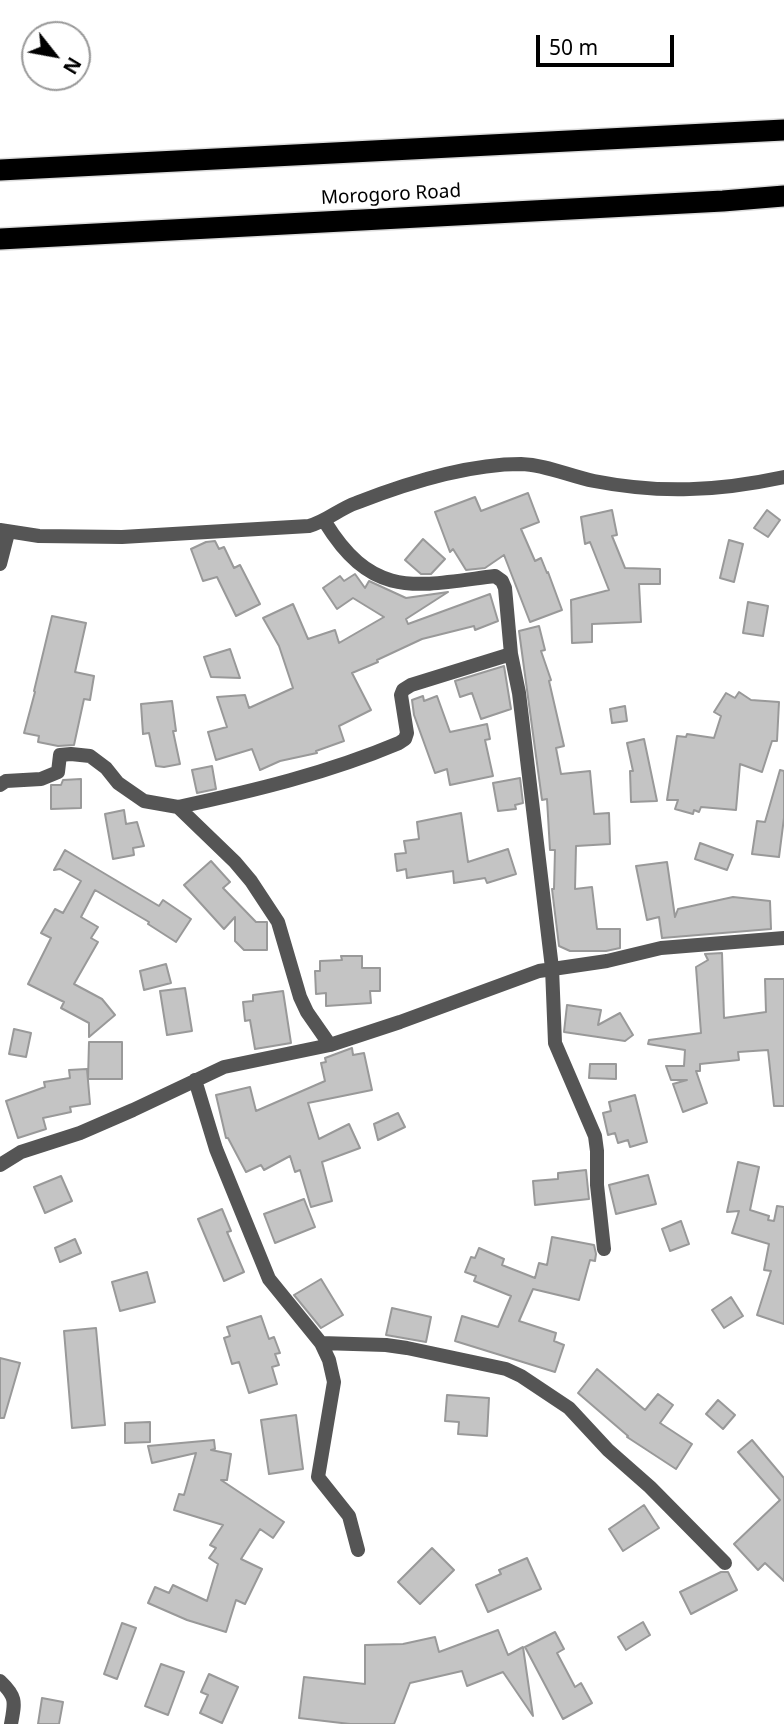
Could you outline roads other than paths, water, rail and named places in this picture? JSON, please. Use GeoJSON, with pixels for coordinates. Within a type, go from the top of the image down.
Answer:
{"type":"FeatureCollection","features":[{"type":"Feature","properties":{"kind":"highway"},"geometry":{"type":"LineString","coordinates":[[0,170],[784,130]]}},
{"type":"Feature","properties":{"kind":"highway","name":"Morogoro Road"},"geometry":{"type":"LineString","coordinates":[[0,239],[784,196]]}},
{"type":"Feature","properties":{"kind":"street"},"geometry":{"type":"LineString","coordinates":[[0,564],[4,531],[38,536],[122,537],[309,526],[325,522],[352,504],[392,490],[460,471],[498,465],[535,466],[591,481],[681,490],[727,488],[784,477]]}},
{"type":"Feature","properties":{"kind":"street"},"geometry":{"type":"LineString","coordinates":[[325,522],[336,540],[358,562],[387,580],[414,585],[495,576],[505,588],[511,654],[519,693],[552,968],[555,1043],[590,1125],[597,1151],[597,1185],[604,1249]]}},
{"type":"Feature","properties":{"kind":"street"},"geometry":{"type":"LineString","coordinates":[[0,785],[41,779],[58,772],[60,755],[71,754],[90,757],[106,768],[118,783],[144,801],[178,807],[234,795],[344,765],[399,743],[405,739],[407,733],[401,695],[403,690],[411,685],[511,654]]}},
{"type":"Feature","properties":{"kind":"street"},"geometry":{"type":"LineString","coordinates":[[178,807],[235,862],[268,905],[278,922],[300,997],[330,1045]]}},
{"type":"Feature","properties":{"kind":"street"},"geometry":{"type":"LineString","coordinates":[[0,1165],[21,1152],[80,1133],[223,1067],[330,1045],[552,968],[607,961],[670,947],[784,938]]}},
{"type":"Feature","properties":{"kind":"street"},"geometry":{"type":"LineString","coordinates":[[195,1080],[216,1149],[269,1279],[321,1343],[329,1360],[334,1381],[318,1477],[349,1516],[358,1550]]}},
{"type":"Feature","properties":{"kind":"street"},"geometry":{"type":"LineString","coordinates":[[321,1343],[407,1348],[506,1369],[522,1376],[569,1408],[608,1450],[650,1487],[725,1563]]}},
{"type":"Feature","properties":{"kind":"street"},"geometry":{"type":"LineString","coordinates":[[0,1681],[12,1692],[15,1702],[12,1724]]}}]}
